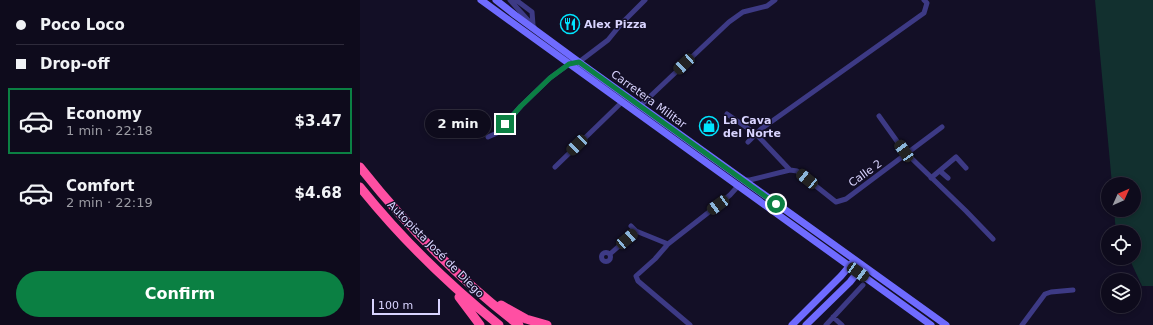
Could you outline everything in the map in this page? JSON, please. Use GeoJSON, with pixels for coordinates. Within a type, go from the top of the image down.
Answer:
{"type":"FeatureCollection","features":[{"type":"Feature","properties":{"kind":"highway","name":"Autopista José de Diego"},"geometry":{"type":"LineString","coordinates":[[360,167],[408,223],[457,272],[519,325]]}},
{"type":"Feature","properties":{"kind":"highway","name":"Autopista José de Diego"},"geometry":{"type":"LineString","coordinates":[[360,187],[404,236],[442,275],[499,325]]}},
{"type":"Feature","properties":{"kind":"highway"},"geometry":{"type":"LineString","coordinates":[[457,272],[472,280],[498,303],[509,310],[526,319],[547,325]]}},
{"type":"Feature","properties":{"kind":"highway"},"geometry":{"type":"LineString","coordinates":[[442,275],[480,325]]}},
{"type":"Feature","properties":{"kind":"main road","name":"Carretera Militar"},"geometry":{"type":"LineString","coordinates":[[481,0],[622,102],[740,182],[852,262],[931,325]]}},
{"type":"Feature","properties":{"kind":"main road","name":"Carretera Militar"},"geometry":{"type":"LineString","coordinates":[[496,0],[740,182]]}},
{"type":"Feature","properties":{"kind":"main road"},"geometry":{"type":"LineString","coordinates":[[792,325],[841,276],[852,262]]}},
{"type":"Feature","properties":{"kind":"main road","name":"Carretera Militar"},"geometry":{"type":"LineString","coordinates":[[861,269],[946,325]]}},
{"type":"Feature","properties":{"kind":"main road"},"geometry":{"type":"LineString","coordinates":[[806,325],[850,282],[861,269]]}},
{"type":"Feature","properties":{"kind":"street"},"geometry":{"type":"LineString","coordinates":[[510,0],[540,34]]}},
{"type":"Feature","properties":{"kind":"street"},"geometry":{"type":"LineString","coordinates":[[516,0],[532,12],[533,25]]}},
{"type":"Feature","properties":{"kind":"street"},"geometry":{"type":"LineString","coordinates":[[488,137],[497,133],[521,106],[550,78],[569,64],[579,62],[608,40],[621,24],[645,0]]}},
{"type":"Feature","properties":{"kind":"street"},"geometry":{"type":"LineString","coordinates":[[640,106],[729,22],[743,12],[767,6],[775,0]]}},
{"type":"Feature","properties":{"kind":"street"},"geometry":{"type":"LineString","coordinates":[[748,142],[760,129],[924,14],[927,3],[924,0]]}},
{"type":"Feature","properties":{"kind":"street"},"geometry":{"type":"LineString","coordinates":[[555,167],[622,102]]}},
{"type":"Feature","properties":{"kind":"street"},"geometry":{"type":"LineString","coordinates":[[690,325],[638,281],[636,276],[655,259],[668,244],[730,195],[740,182],[790,170],[756,134],[727,114]]}},
{"type":"Feature","properties":{"kind":"street"},"geometry":{"type":"LineString","coordinates":[[879,116],[908,155],[993,239]]}},
{"type":"Feature","properties":{"kind":"street","name":"Calle 2"},"geometry":{"type":"LineString","coordinates":[[790,170],[797,171],[836,202],[846,199],[908,155],[942,127]]}},
{"type":"Feature","properties":{"kind":"street"},"geometry":{"type":"LineString","coordinates":[[931,178],[956,157],[966,168]]}},
{"type":"Feature","properties":{"kind":"street"},"geometry":{"type":"LineString","coordinates":[[940,171],[948,178]]}},
{"type":"Feature","properties":{"kind":"street"},"geometry":{"type":"LineString","coordinates":[[631,226],[636,231],[668,244]]}},
{"type":"Feature","properties":{"kind":"street"},"geometry":{"type":"LineString","coordinates":[[610,254],[636,231]]}},
{"type":"Feature","properties":{"kind":"street"},"geometry":{"type":"LineString","coordinates":[[826,325],[863,285]]}},
{"type":"Feature","properties":{"kind":"street"},"geometry":{"type":"LineString","coordinates":[[1022,325],[1045,294],[1073,290]]}},
{"type":"Feature","properties":{"kind":"street"},"geometry":{"type":"LineString","coordinates":[[833,317],[842,325]]}},
{"type":"Feature","properties":{"kind":"green space"},"geometry":{"type":"Polygon","coordinates":[[[1095,0],[1153,0],[1153,286],[1142,286],[1141,273],[1136,273],[1132,265],[1141,265],[1141,225],[1115,225],[1115,217],[1141,217],[1141,177],[1111,177],[1095,0]]]}},
{"type":"Feature","properties":{"kind":"place","name":"Alex Pizza"},"geometry":{"type":"Point","coordinates":[570,24]}},
{"type":"Feature","properties":{"kind":"place","name":"La Cava del Norte"},"geometry":{"type":"Point","coordinates":[709,126]}},
{"type":"Feature","properties":{"kind":"route"},"geometry":{"type":"LineString","coordinates":[[505,124],[550,78],[569,64],[579,62],[776,204]]}}]}
